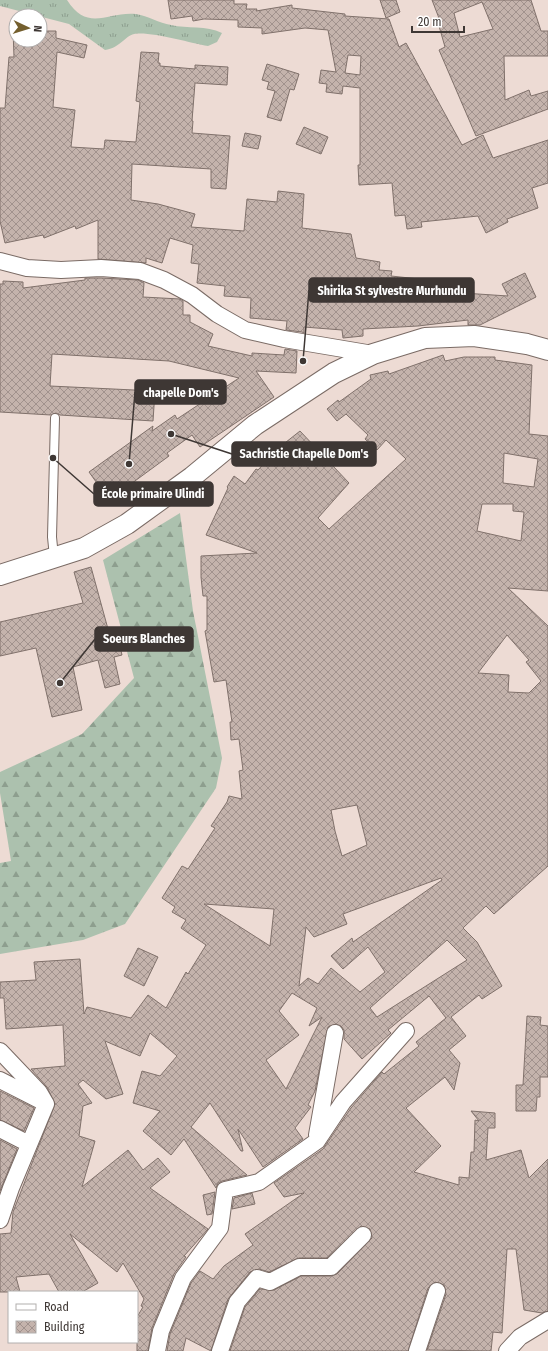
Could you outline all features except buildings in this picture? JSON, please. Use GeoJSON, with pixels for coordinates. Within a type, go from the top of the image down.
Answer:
{"type":"FeatureCollection","features":[{"type":"Feature","properties":{"kind":"street"},"geometry":{"type":"LineString","coordinates":[[0,261],[27,268],[61,270],[101,268],[140,271],[164,280],[192,295],[217,314],[245,330],[284,339],[373,354]]}},
{"type":"Feature","properties":{"kind":"street"},"geometry":{"type":"LineString","coordinates":[[0,575],[84,548],[127,524],[192,476],[256,425],[334,374],[373,354],[425,338],[474,336],[527,344],[548,350]]}},
{"type":"Feature","properties":{"kind":"street"},"geometry":{"type":"LineString","coordinates":[[157,1351],[162,1331],[184,1278],[220,1228],[225,1190],[259,1182],[317,1140],[343,1102],[406,1031]]}},
{"type":"Feature","properties":{"kind":"street"},"geometry":{"type":"LineString","coordinates":[[317,1140],[335,1033]]}},
{"type":"Feature","properties":{"kind":"street"},"geometry":{"type":"LineString","coordinates":[[0,1051],[39,1092],[46,1104]]}},
{"type":"Feature","properties":{"kind":"street"},"geometry":{"type":"LineString","coordinates":[[0,1080],[46,1104]]}},
{"type":"Feature","properties":{"kind":"street"},"geometry":{"type":"LineString","coordinates":[[0,1220],[5,1186],[29,1144],[46,1104]]}},
{"type":"Feature","properties":{"kind":"street"},"geometry":{"type":"LineString","coordinates":[[0,1129],[29,1144]]}},
{"type":"Feature","properties":{"kind":"street"},"geometry":{"type":"LineString","coordinates":[[220,1351],[237,1302],[257,1278],[270,1282],[299,1267],[331,1267],[363,1235]]}},
{"type":"Feature","properties":{"kind":"street"},"geometry":{"type":"LineString","coordinates":[[416,1351],[438,1291]]}},
{"type":"Feature","properties":{"kind":"street"},"geometry":{"type":"LineString","coordinates":[[507,1351],[520,1337],[548,1320]]}},
{"type":"Feature","properties":{"kind":"lane"},"geometry":{"type":"LineString","coordinates":[[54,558],[52,537],[55,418]]}},
{"type":"Feature","properties":{"kind":"green space"},"geometry":{"type":"Polygon","coordinates":[[[0,0],[67,0],[75,10],[83,16],[91,18],[136,14],[167,24],[210,29],[222,33],[217,42],[208,46],[150,34],[134,34],[115,47],[105,50],[69,24],[48,19],[48,8],[8,8],[0,6],[0,0]]]}},
{"type":"Feature","properties":{"kind":"green space"},"geometry":{"type":"Polygon","coordinates":[[[180,513],[193,611],[222,758],[216,788],[125,924],[83,940],[0,954],[0,863],[11,861],[0,793],[0,772],[82,734],[134,678],[103,560],[180,513]]]}},
{"type":"Feature","properties":{"kind":"place","name":"Shirika St sylvestre Murhundu"},"geometry":{"type":"Point","coordinates":[303,361]}},
{"type":"Feature","properties":{"kind":"place","name":"Sachristie Chapelle Dom's"},"geometry":{"type":"Point","coordinates":[171,434]}},
{"type":"Feature","properties":{"kind":"place","name":"École primaire Ulindi"},"geometry":{"type":"Point","coordinates":[53,458]}},
{"type":"Feature","properties":{"kind":"place","name":"chapelle Dom's"},"geometry":{"type":"Point","coordinates":[129,464]}},
{"type":"Feature","properties":{"kind":"place","name":"Soeurs Blanches"},"geometry":{"type":"Point","coordinates":[60,683]}}]}
